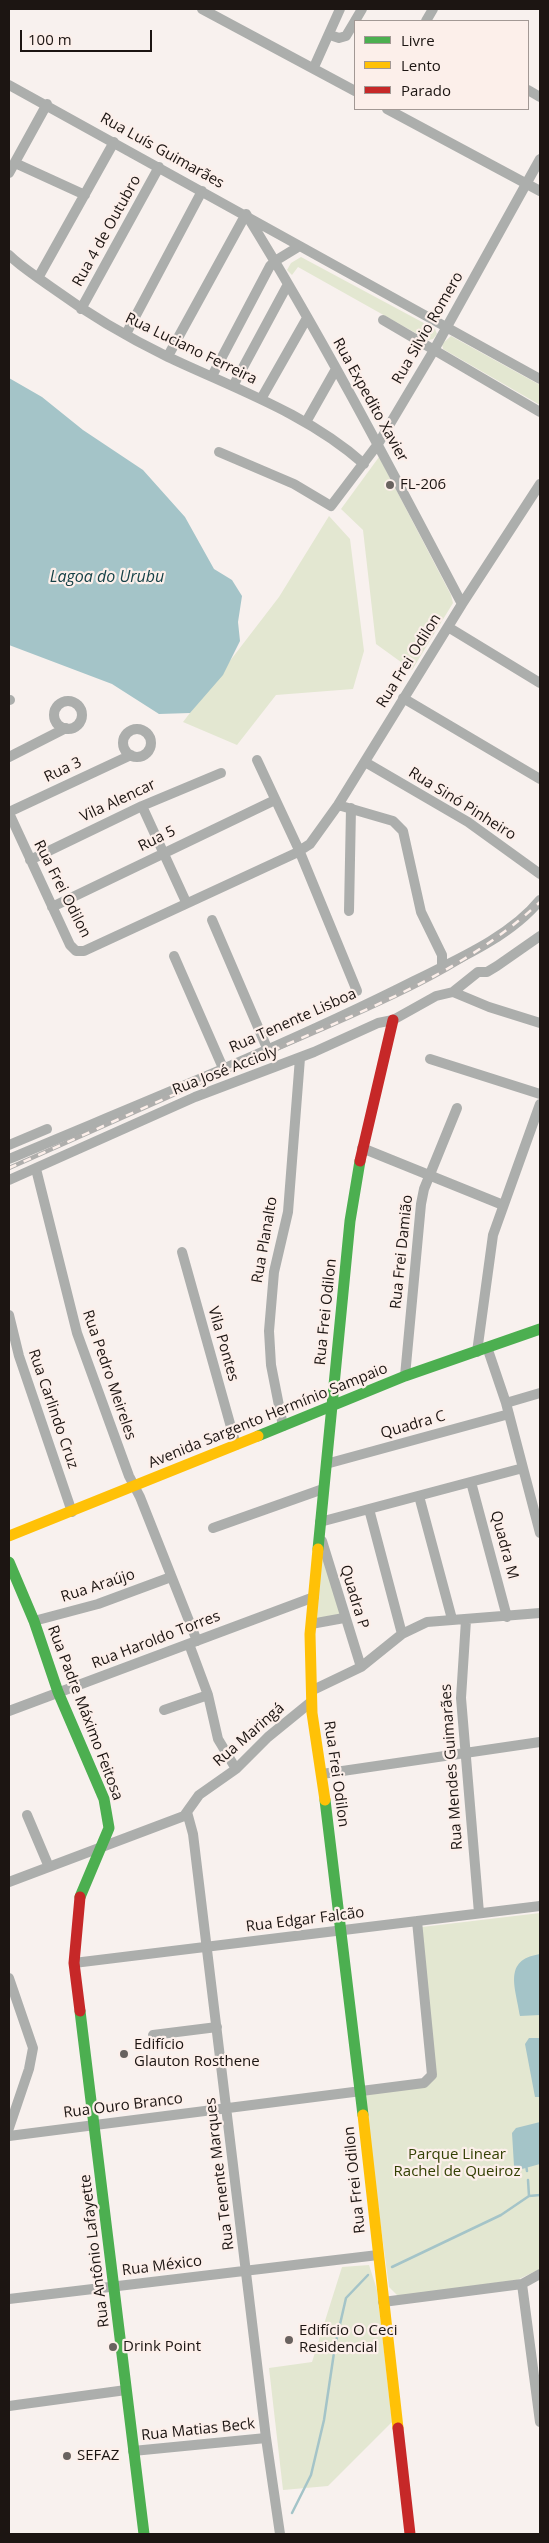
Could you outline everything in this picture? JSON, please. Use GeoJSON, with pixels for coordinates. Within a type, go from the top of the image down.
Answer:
{"type":"FeatureCollection","features":[{"type":"Feature","properties":{"kind":"street"},"geometry":{"type":"LineString","coordinates":[[202,9],[354,89]]}},
{"type":"Feature","properties":{"kind":"street"},"geometry":{"type":"LineString","coordinates":[[314,67],[330,35],[340,9]]}},
{"type":"Feature","properties":{"kind":"street"},"geometry":{"type":"LineString","coordinates":[[356,20],[362,9]]}},
{"type":"Feature","properties":{"kind":"street"},"geometry":{"type":"LineString","coordinates":[[427,20],[433,9]]}},
{"type":"Feature","properties":{"kind":"street"},"geometry":{"type":"LineString","coordinates":[[330,35],[339,38],[346,36],[354,23]]}},
{"type":"Feature","properties":{"kind":"street","name":"Rua Luís Guimarães"},"geometry":{"type":"LineString","coordinates":[[9,85],[246,214],[298,247],[540,379]]}},
{"type":"Feature","properties":{"kind":"street"},"geometry":{"type":"LineString","coordinates":[[529,91],[540,97]]}},
{"type":"Feature","properties":{"kind":"street"},"geometry":{"type":"LineString","coordinates":[[9,173],[47,104]]}},
{"type":"Feature","properties":{"kind":"street"},"geometry":{"type":"LineString","coordinates":[[389,110],[540,191]]}},
{"type":"Feature","properties":{"kind":"street"},"geometry":{"type":"LineString","coordinates":[[38,278],[114,142]]}},
{"type":"Feature","properties":{"kind":"street","name":"Rua Silvio Romero"},"geometry":{"type":"LineString","coordinates":[[220,452],[294,484],[331,506],[378,444],[434,350],[540,158]]}},
{"type":"Feature","properties":{"kind":"street"},"geometry":{"type":"LineString","coordinates":[[15,163],[85,195]]}},
{"type":"Feature","properties":{"kind":"street","name":"Rua 4 de Outubro"},"geometry":{"type":"LineString","coordinates":[[81,309],[159,167]]}},
{"type":"Feature","properties":{"kind":"street"},"geometry":{"type":"LineString","coordinates":[[126,334],[202,191]]}},
{"type":"Feature","properties":{"kind":"street"},"geometry":{"type":"LineString","coordinates":[[168,356],[246,214]]}},
{"type":"Feature","properties":{"kind":"street","name":"Rua Expedito Xavier"},"geometry":{"type":"LineString","coordinates":[[246,214],[275,260],[378,444],[462,604]]}},
{"type":"Feature","properties":{"kind":"street"},"geometry":{"type":"LineString","coordinates":[[212,376],[275,260],[298,247]]}},
{"type":"Feature","properties":{"kind":"street","name":"Rua Luciano Ferreira"},"geometry":{"type":"LineString","coordinates":[[9,254],[81,309],[168,356],[306,422],[344,446],[364,464]]}},
{"type":"Feature","properties":{"kind":"street"},"geometry":{"type":"LineString","coordinates":[[233,386],[288,284]]}},
{"type":"Feature","properties":{"kind":"street"},"geometry":{"type":"LineString","coordinates":[[261,399],[307,318]]}},
{"type":"Feature","properties":{"kind":"street"},"geometry":{"type":"LineString","coordinates":[[383,320],[540,412]]}},
{"type":"Feature","properties":{"kind":"street"},"geometry":{"type":"LineString","coordinates":[[306,422],[336,369]]}},
{"type":"Feature","properties":{"kind":"street","name":"Rua Frei Odilon"},"geometry":{"type":"LineString","coordinates":[[9,813],[70,945],[76,951],[84,951],[310,844],[365,762],[462,604],[540,484]]}},
{"type":"Feature","properties":{"kind":"street"},"geometry":{"type":"LineString","coordinates":[[448,627],[540,683]]}},
{"type":"Feature","properties":{"kind":"street"},"geometry":{"type":"LineString","coordinates":[[403,698],[540,778]]}},
{"type":"Feature","properties":{"kind":"street"},"geometry":{"type":"LineString","coordinates":[[9,757],[66,728]]}},
{"type":"Feature","properties":{"kind":"street","name":"Rua 3"},"geometry":{"type":"LineString","coordinates":[[9,813],[131,755]]}},
{"type":"Feature","properties":{"kind":"street"},"geometry":{"type":"LineString","coordinates":[[257,760],[299,850],[357,991]]}},
{"type":"Feature","properties":{"kind":"street","name":"Rua Sinó Pinheiro"},"geometry":{"type":"LineString","coordinates":[[365,762],[468,822],[540,874]]}},
{"type":"Feature","properties":{"kind":"street","name":"Vila Alencar"},"geometry":{"type":"LineString","coordinates":[[30,860],[142,806],[220,773]]}},
{"type":"Feature","properties":{"kind":"street","name":"Rua 5"},"geometry":{"type":"LineString","coordinates":[[52,907],[275,800]]}},
{"type":"Feature","properties":{"kind":"street"},"geometry":{"type":"LineString","coordinates":[[338,804],[393,821],[403,831],[421,912],[448,964]]}},
{"type":"Feature","properties":{"kind":"street"},"geometry":{"type":"LineString","coordinates":[[142,806],[186,902]]}},
{"type":"Feature","properties":{"kind":"street"},"geometry":{"type":"LineString","coordinates":[[349,912],[351,808]]}},
{"type":"Feature","properties":{"kind":"street","name":"Rua Tenente Lisboa"},"geometry":{"type":"LineString","coordinates":[[9,1159],[365,1006],[487,943],[526,914],[540,900]]}},
{"type":"Feature","properties":{"kind":"street"},"geometry":{"type":"LineString","coordinates":[[212,920],[267,1048]]}},
{"type":"Feature","properties":{"kind":"street"},"geometry":{"type":"LineString","coordinates":[[540,936],[487,972],[478,972],[453,992],[489,1007],[540,1023]]}},
{"type":"Feature","properties":{"kind":"street"},"geometry":{"type":"LineString","coordinates":[[174,956],[223,1068]]}},
{"type":"Feature","properties":{"kind":"street","name":"Rua José Accioly"},"geometry":{"type":"LineString","coordinates":[[9,1180],[186,1101],[300,1058],[378,1023],[393,1020],[436,996],[453,992]]}},
{"type":"Feature","properties":{"kind":"street","name":"Rua Frei Odilon"},"geometry":{"type":"LineString","coordinates":[[393,1020],[362,1148],[350,1221],[311,1624],[313,1690],[311,1702],[322,1774],[360,2092],[410,2534]]}},
{"type":"Feature","properties":{"kind":"street","name":"Rua Planalto"},"geometry":{"type":"LineString","coordinates":[[283,1426],[271,1365],[269,1331],[274,1272],[288,1212],[300,1058]]}},
{"type":"Feature","properties":{"kind":"street"},"geometry":{"type":"LineString","coordinates":[[430,1059],[540,1094]]}},
{"type":"Feature","properties":{"kind":"street"},"geometry":{"type":"LineString","coordinates":[[540,1104],[493,1235],[482,1349],[506,1403],[540,1533]]}},
{"type":"Feature","properties":{"kind":"street","name":"Rua Frei Damião"},"geometry":{"type":"LineString","coordinates":[[405,1376],[421,1204],[457,1108]]}},
{"type":"Feature","properties":{"kind":"street"},"geometry":{"type":"LineString","coordinates":[[9,1145],[48,1129]]}},
{"type":"Feature","properties":{"kind":"street"},"geometry":{"type":"LineString","coordinates":[[362,1148],[504,1205]]}},
{"type":"Feature","properties":{"kind":"street","name":"Rua Pedro Meireles"},"geometry":{"type":"LineString","coordinates":[[36,1169],[77,1333],[134,1487],[171,1577],[193,1642],[218,1739],[236,1769]]}},
{"type":"Feature","properties":{"kind":"street","name":"Vila Pontes"},"geometry":{"type":"LineString","coordinates":[[182,1252],[236,1445]]}},
{"type":"Feature","properties":{"kind":"street","name":"Rua Carlindo Cruz"},"geometry":{"type":"LineString","coordinates":[[9,1315],[18,1356],[72,1512]]}},
{"type":"Feature","properties":{"kind":"street","name":"Avenida Sargento Hermínio Sampaio"},"geometry":{"type":"LineString","coordinates":[[9,1536],[405,1376],[540,1329]]}},
{"type":"Feature","properties":{"kind":"street"},"geometry":{"type":"LineString","coordinates":[[506,1403],[540,1393]]}},
{"type":"Feature","properties":{"kind":"street","name":"Quadra C"},"geometry":{"type":"LineString","coordinates":[[326,1464],[509,1414]]}},
{"type":"Feature","properties":{"kind":"street"},"geometry":{"type":"LineString","coordinates":[[320,1522],[523,1468]]}},
{"type":"Feature","properties":{"kind":"street","name":"Quadra M"},"geometry":{"type":"LineString","coordinates":[[471,1482],[507,1617]]}},
{"type":"Feature","properties":{"kind":"street"},"geometry":{"type":"LineString","coordinates":[[212,1528],[323,1489]]}},
{"type":"Feature","properties":{"kind":"street"},"geometry":{"type":"LineString","coordinates":[[419,1496],[452,1619]]}},
{"type":"Feature","properties":{"kind":"street"},"geometry":{"type":"LineString","coordinates":[[369,1509],[402,1634]]}},
{"type":"Feature","properties":{"kind":"street","name":"Quadra P"},"geometry":{"type":"LineString","coordinates":[[320,1536],[344,1618],[361,1667]]}},
{"type":"Feature","properties":{"kind":"street","name":"Rua Padre Máximo Feitosa"},"geometry":{"type":"LineString","coordinates":[[9,1562],[34,1621],[58,1692],[104,1799],[110,1818],[110,1828],[78,1902],[75,1916],[74,1964]]}},
{"type":"Feature","properties":{"kind":"street","name":"Rua Araújo"},"geometry":{"type":"LineString","coordinates":[[34,1621],[98,1604],[171,1577]]}},
{"type":"Feature","properties":{"kind":"street","name":"Rua Haroldo Torres"},"geometry":{"type":"LineString","coordinates":[[9,1711],[314,1597]]}},
{"type":"Feature","properties":{"kind":"street"},"geometry":{"type":"LineString","coordinates":[[313,1690],[361,1667],[402,1634],[427,1622],[540,1613]]}},
{"type":"Feature","properties":{"kind":"street"},"geometry":{"type":"LineString","coordinates":[[311,1624],[344,1618]]}},
{"type":"Feature","properties":{"kind":"street","name":"Rua Mendes Guimarães"},"geometry":{"type":"LineString","coordinates":[[466,1620],[461,1681],[464,1752],[479,1913]]}},
{"type":"Feature","properties":{"kind":"street"},"geometry":{"type":"LineString","coordinates":[[164,1710],[208,1696]]}},
{"type":"Feature","properties":{"kind":"street","name":"Rua Maringá"},"geometry":{"type":"LineString","coordinates":[[187,1812],[199,1795],[236,1769],[268,1737],[311,1702]]}},
{"type":"Feature","properties":{"kind":"street"},"geometry":{"type":"LineString","coordinates":[[322,1774],[540,1742]]}},
{"type":"Feature","properties":{"kind":"street"},"geometry":{"type":"LineString","coordinates":[[9,1882],[179,1818],[187,1812]]}},
{"type":"Feature","properties":{"kind":"street","name":"Rua Tenente Marques"},"geometry":{"type":"LineString","coordinates":[[187,1812],[193,1834],[266,2438],[280,2534]]}},
{"type":"Feature","properties":{"kind":"street"},"geometry":{"type":"LineString","coordinates":[[27,1815],[49,1867]]}},
{"type":"Feature","properties":{"kind":"street","name":"Rua Edgar Falcão"},"geometry":{"type":"LineString","coordinates":[[74,1964],[540,1906]]}},
{"type":"Feature","properties":{"kind":"street","name":"Rua Ouro Branco"},"geometry":{"type":"LineString","coordinates":[[9,2136],[360,2092],[424,2082],[432,2075],[417,1921]]}},
{"type":"Feature","properties":{"kind":"street","name":"Rua Antônio Lafayette"},"geometry":{"type":"LineString","coordinates":[[74,1964],[144,2534]]}},
{"type":"Feature","properties":{"kind":"street"},"geometry":{"type":"LineString","coordinates":[[9,1978],[32,2040],[33,2056],[9,2128]]}},
{"type":"Feature","properties":{"kind":"street"},"geometry":{"type":"LineString","coordinates":[[154,2035],[217,2026]]}},
{"type":"Feature","properties":{"kind":"street","name":"Rua México"},"geometry":{"type":"LineString","coordinates":[[9,2299],[378,2255]]}},
{"type":"Feature","properties":{"kind":"street"},"geometry":{"type":"LineString","coordinates":[[384,2302],[522,2284],[540,2274]]}},
{"type":"Feature","properties":{"kind":"street"},"geometry":{"type":"LineString","coordinates":[[522,2284],[539,2397],[540,2422]]}},
{"type":"Feature","properties":{"kind":"street"},"geometry":{"type":"LineString","coordinates":[[9,2406],[126,2390]]}},
{"type":"Feature","properties":{"kind":"street","name":"Rua Matias Beck"},"geometry":{"type":"LineString","coordinates":[[133,2451],[266,2438]]}},
{"type":"Feature","properties":{"kind":"green space"},"geometry":{"type":"Polygon","coordinates":[[[301,257],[435,329],[437,334],[433,339],[428,340],[298,267],[292,275],[287,270],[291,263],[301,257]]]}},
{"type":"Feature","properties":{"kind":"green space"},"geometry":{"type":"Polygon","coordinates":[[[451,336],[540,385],[540,405],[443,349],[442,344],[451,336]]]}},
{"type":"Feature","properties":{"kind":"green space"},"geometry":{"type":"Polygon","coordinates":[[[379,457],[451,595],[453,603],[412,670],[376,644],[363,530],[341,509],[379,457]]]}},
{"type":"Feature","properties":{"kind":"green space"},"geometry":{"type":"Polygon","coordinates":[[[329,516],[350,539],[364,651],[353,689],[276,695],[237,745],[183,722],[279,597],[329,516]]]}},
{"type":"Feature","properties":{"kind":"green space"},"geometry":{"type":"Polygon","coordinates":[[[322,1553],[340,1614],[315,1620],[322,1553]]]}},
{"type":"Feature","properties":{"kind":"green space","name":"Parque Linear Rachel de Queiroz"},"geometry":{"type":"Polygon","coordinates":[[[540,1913],[540,2269],[517,2280],[398,2296],[389,2287],[363,2094],[424,2086],[436,2074],[422,1927],[540,1913]]]}},
{"type":"Feature","properties":{"kind":"green space"},"geometry":{"type":"Polygon","coordinates":[[[369,2265],[377,2290],[392,2422],[328,2486],[283,2490],[269,2368],[312,2362],[342,2267],[369,2265]]]}},
{"type":"Feature","properties":{"kind":"water","name":"Lagoa do Urubu"},"geometry":{"type":"Polygon","coordinates":[[[9,378],[42,397],[83,430],[143,470],[185,517],[214,569],[232,580],[242,596],[238,622],[240,641],[223,675],[190,713],[159,714],[112,684],[9,645],[9,378]]]}},
{"type":"Feature","properties":{"kind":"water"},"geometry":{"type":"Polygon","coordinates":[[[540,1954],[540,2015],[520,2016],[514,1977],[516,1969],[520,1962],[528,1957],[540,1954]]]}},
{"type":"Feature","properties":{"kind":"water"},"geometry":{"type":"Polygon","coordinates":[[[529,2038],[540,2038],[540,2097],[535,2097],[525,2044],[529,2038]]]}},
{"type":"Feature","properties":{"kind":"water"},"geometry":{"type":"Polygon","coordinates":[[[540,2122],[540,2164],[522,2169],[514,2166],[512,2133],[516,2128],[540,2122]]]}},
{"type":"Feature","properties":{"kind":"waterway"},"geometry":{"type":"LineString","coordinates":[[526,2165],[527,2171]]}},
{"type":"Feature","properties":{"kind":"waterway"},"geometry":{"type":"LineString","coordinates":[[528,2180],[529,2196]]}},
{"type":"Feature","properties":{"kind":"waterway"},"geometry":{"type":"LineString","coordinates":[[392,2267],[501,2215],[529,2196],[540,2195]]}},
{"type":"Feature","properties":{"kind":"waterway"},"geometry":{"type":"LineString","coordinates":[[292,2513],[311,2475],[324,2420],[335,2346],[346,2298],[368,2275]]}},
{"type":"Feature","properties":{"kind":"railway"},"geometry":{"type":"LineString","coordinates":[[9,1168],[414,987],[480,949],[511,927],[540,902]]}},
{"type":"Feature","properties":{"kind":"traffic: fast"},"geometry":{"type":"LineString","coordinates":[[318,1549],[350,1221],[360,1161]]}},
{"type":"Feature","properties":{"kind":"traffic: fast"},"geometry":{"type":"LineString","coordinates":[[258,1436],[405,1376],[540,1329]]}},
{"type":"Feature","properties":{"kind":"traffic: fast"},"geometry":{"type":"LineString","coordinates":[[9,1562],[34,1621],[58,1692],[104,1799],[109,1828],[80,1897]]}},
{"type":"Feature","properties":{"kind":"traffic: fast"},"geometry":{"type":"LineString","coordinates":[[325,1800],[363,2115]]}},
{"type":"Feature","properties":{"kind":"traffic: fast"},"geometry":{"type":"LineString","coordinates":[[80,2011],[144,2534]]}},
{"type":"Feature","properties":{"kind":"traffic: slow"},"geometry":{"type":"LineString","coordinates":[[9,1536],[258,1436]]}},
{"type":"Feature","properties":{"kind":"traffic: slow"},"geometry":{"type":"LineString","coordinates":[[318,1549],[310,1634],[312,1713],[325,1800]]}},
{"type":"Feature","properties":{"kind":"traffic: slow"},"geometry":{"type":"LineString","coordinates":[[363,2115],[398,2428]]}},
{"type":"Feature","properties":{"kind":"traffic: jam"},"geometry":{"type":"LineString","coordinates":[[360,1161],[393,1020]]}},
{"type":"Feature","properties":{"kind":"traffic: jam"},"geometry":{"type":"LineString","coordinates":[[80,1897],[74,1963],[80,2011]]}},
{"type":"Feature","properties":{"kind":"traffic: jam"},"geometry":{"type":"LineString","coordinates":[[398,2428],[410,2534]]}},
{"type":"Feature","properties":{"kind":"place","name":"FL-206"},"geometry":{"type":"Point","coordinates":[390,485]}},
{"type":"Feature","properties":{"kind":"place","name":"Edifício Glauton Rosthene"},"geometry":{"type":"Point","coordinates":[124,2054]}},
{"type":"Feature","properties":{"kind":"place","name":"Edifício O Ceci Residencial"},"geometry":{"type":"Point","coordinates":[289,2340]}},
{"type":"Feature","properties":{"kind":"place","name":"Drink Point"},"geometry":{"type":"Point","coordinates":[113,2347]}},
{"type":"Feature","properties":{"kind":"place","name":"SEFAZ"},"geometry":{"type":"Point","coordinates":[67,2456]}}]}
